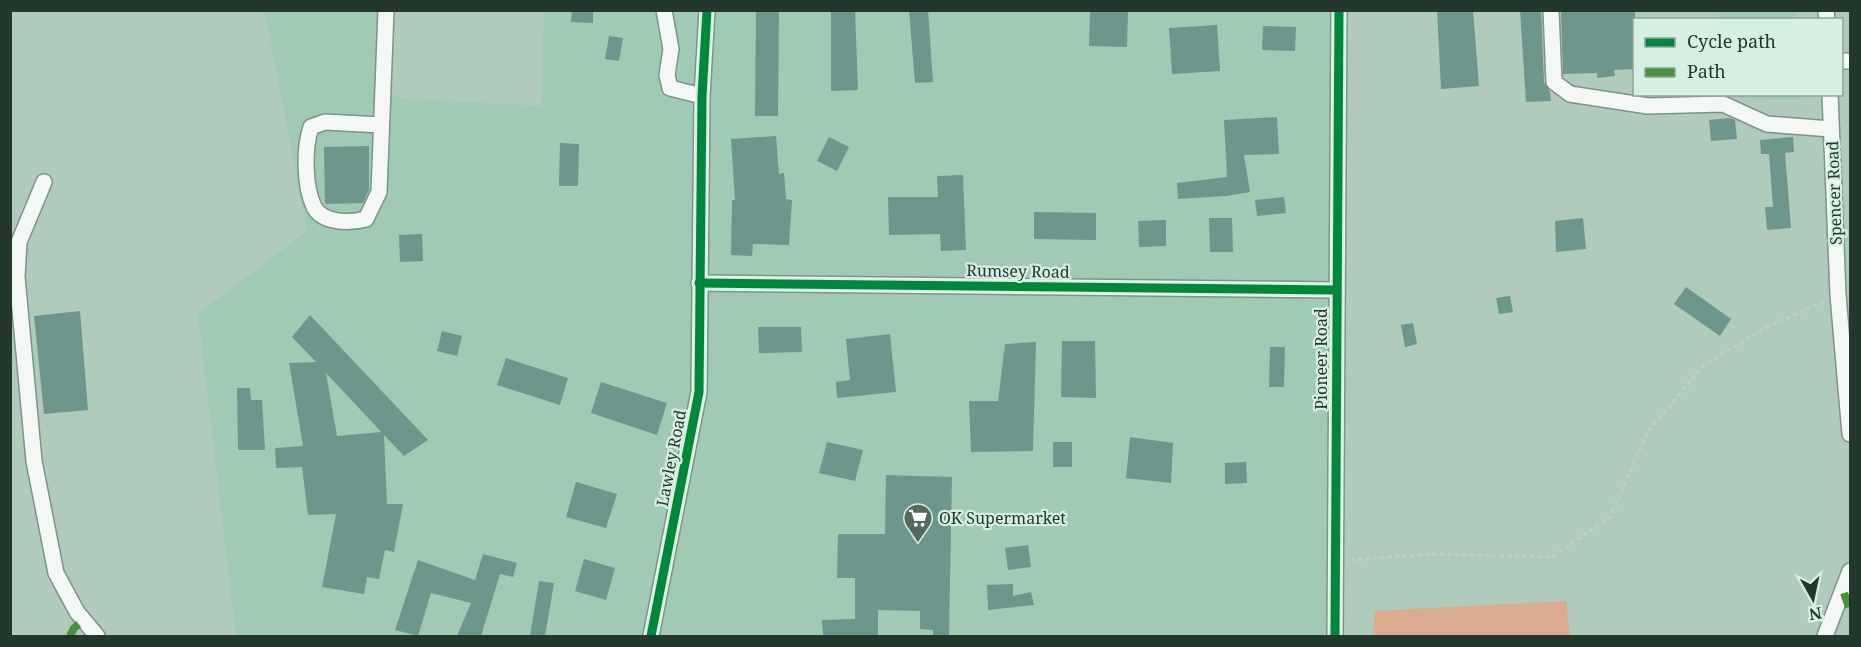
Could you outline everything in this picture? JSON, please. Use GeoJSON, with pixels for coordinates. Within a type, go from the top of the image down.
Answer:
{"type":"FeatureCollection","features":[{"type":"Feature","properties":{"kind":"street"},"geometry":{"type":"LineString","coordinates":[[381,125],[325,122],[311,127],[306,142],[307,174],[314,208],[324,216],[349,224],[366,219],[379,192],[386,10]]}},
{"type":"Feature","properties":{"kind":"street"},"geometry":{"type":"LineString","coordinates":[[664,10],[671,49],[667,75],[670,88],[702,96]]}},
{"type":"Feature","properties":{"kind":"street","name":"Lawley Road"},"geometry":{"type":"LineString","coordinates":[[651,636],[699,392],[702,96],[707,10]]}},
{"type":"Feature","properties":{"kind":"street","name":"Pioneer Road"},"geometry":{"type":"LineString","coordinates":[[1335,636],[1340,10]]}},
{"type":"Feature","properties":{"kind":"street"},"geometry":{"type":"LineString","coordinates":[[1551,10],[1554,82],[1570,94],[1648,106],[1723,104],[1767,124],[1831,129]]}},
{"type":"Feature","properties":{"kind":"street","name":"Spencer Road"},"geometry":{"type":"LineString","coordinates":[[1830,96],[1838,295],[1851,434]]}},
{"type":"Feature","properties":{"kind":"street"},"geometry":{"type":"LineString","coordinates":[[44,182],[19,242],[17,277],[34,461],[56,573],[77,612],[97,636]]}},
{"type":"Feature","properties":{"kind":"street","name":"Rumsey Road"},"geometry":{"type":"LineString","coordinates":[[699,283],[1336,290]]}},
{"type":"Feature","properties":{"kind":"street"},"geometry":{"type":"LineString","coordinates":[[1825,636],[1851,571]]}},
{"type":"Feature","properties":{"kind":"path"},"geometry":{"type":"LineString","coordinates":[[1334,561],[1429,554],[1552,557],[1610,518],[1647,433],[1703,366],[1763,329],[1838,295]]}},
{"type":"Feature","properties":{"kind":"shaded area"},"geometry":{"type":"Polygon","coordinates":[[[265,11],[386,11],[382,93],[408,99],[541,106],[544,11],[1339,11],[1335,636],[236,636],[198,314],[307,231],[265,11]]]}},
{"type":"Feature","properties":{"kind":"shaded area"},"geometry":{"type":"Polygon","coordinates":[[[1719,11],[1796,11],[1797,18],[1719,18],[1719,11]]]}},
{"type":"Feature","properties":{"kind":"shaded area"},"geometry":{"type":"Polygon","coordinates":[[[1801,96],[1801,100],[1720,97],[1801,96]]]}},
{"type":"Feature","properties":{"kind":"shaded area"},"geometry":{"type":"Polygon","coordinates":[[[1566,601],[1570,636],[1373,636],[1375,611],[1566,601]]]}},
{"type":"Feature","properties":{"kind":"building"},"geometry":{"type":"Polygon","coordinates":[[[572,10],[593,10],[593,23],[571,22],[572,10]]]}},
{"type":"Feature","properties":{"kind":"building"},"geometry":{"type":"Polygon","coordinates":[[[756,10],[779,10],[778,116],[755,116],[756,10]]]}},
{"type":"Feature","properties":{"kind":"building"},"geometry":{"type":"Polygon","coordinates":[[[831,10],[855,10],[858,90],[831,91],[831,10]]]}},
{"type":"Feature","properties":{"kind":"building"},"geometry":{"type":"Polygon","coordinates":[[[909,10],[928,10],[933,82],[915,83],[909,10]]]}},
{"type":"Feature","properties":{"kind":"building"},"geometry":{"type":"Polygon","coordinates":[[[1090,10],[1128,10],[1127,47],[1089,46],[1090,10]]]}},
{"type":"Feature","properties":{"kind":"building"},"geometry":{"type":"Polygon","coordinates":[[[1437,10],[1473,10],[1479,86],[1441,89],[1437,10]]]}},
{"type":"Feature","properties":{"kind":"building"},"geometry":{"type":"Polygon","coordinates":[[[1520,10],[1541,10],[1544,82],[1550,92],[1551,101],[1526,102],[1520,10]]]}},
{"type":"Feature","properties":{"kind":"building"},"geometry":{"type":"Polygon","coordinates":[[[1561,10],[1635,10],[1633,69],[1614,70],[1615,76],[1597,78],[1597,73],[1563,74],[1561,10]]]}},
{"type":"Feature","properties":{"kind":"building"},"geometry":{"type":"Polygon","coordinates":[[[1217,25],[1220,71],[1172,74],[1169,28],[1217,25]]]}},
{"type":"Feature","properties":{"kind":"building"},"geometry":{"type":"Polygon","coordinates":[[[1263,26],[1296,27],[1295,51],[1262,50],[1263,26]]]}},
{"type":"Feature","properties":{"kind":"building"},"geometry":{"type":"Polygon","coordinates":[[[609,36],[623,38],[619,61],[605,59],[609,36]]]}},
{"type":"Feature","properties":{"kind":"building"},"geometry":{"type":"Polygon","coordinates":[[[1277,117],[1279,154],[1244,155],[1250,192],[1178,199],[1177,183],[1227,177],[1224,120],[1277,117]]]}},
{"type":"Feature","properties":{"kind":"building"},"geometry":{"type":"Polygon","coordinates":[[[1730,118],[1735,120],[1737,139],[1711,141],[1709,120],[1730,118]]]}},
{"type":"Feature","properties":{"kind":"building"},"geometry":{"type":"Polygon","coordinates":[[[776,136],[779,174],[784,173],[786,199],[792,200],[789,245],[753,244],[752,256],[731,255],[732,200],[735,200],[731,139],[776,136]]]}},
{"type":"Feature","properties":{"kind":"building"},"geometry":{"type":"Polygon","coordinates":[[[829,137],[849,147],[837,171],[817,161],[829,137]]]}},
{"type":"Feature","properties":{"kind":"building"},"geometry":{"type":"Polygon","coordinates":[[[1793,137],[1794,152],[1785,153],[1791,228],[1767,230],[1765,207],[1773,207],[1769,154],[1761,154],[1760,140],[1793,137]]]}},
{"type":"Feature","properties":{"kind":"building"},"geometry":{"type":"Polygon","coordinates":[[[560,143],[579,144],[578,186],[559,186],[560,143]]]}},
{"type":"Feature","properties":{"kind":"building"},"geometry":{"type":"Polygon","coordinates":[[[369,146],[369,190],[363,203],[325,204],[324,147],[369,146]]]}},
{"type":"Feature","properties":{"kind":"building"},"geometry":{"type":"Polygon","coordinates":[[[963,175],[966,250],[941,251],[940,234],[889,235],[888,197],[938,197],[937,176],[963,175]]]}},
{"type":"Feature","properties":{"kind":"building"},"geometry":{"type":"Polygon","coordinates":[[[1284,197],[1286,213],[1257,216],[1255,200],[1284,197]]]}},
{"type":"Feature","properties":{"kind":"building"},"geometry":{"type":"Polygon","coordinates":[[[1034,212],[1096,213],[1096,240],[1034,239],[1034,212]]]}},
{"type":"Feature","properties":{"kind":"building"},"geometry":{"type":"Polygon","coordinates":[[[1209,218],[1232,218],[1233,252],[1210,252],[1209,218]]]}},
{"type":"Feature","properties":{"kind":"building"},"geometry":{"type":"Polygon","coordinates":[[[1583,218],[1586,249],[1556,252],[1555,221],[1583,218]]]}},
{"type":"Feature","properties":{"kind":"building"},"geometry":{"type":"Polygon","coordinates":[[[1166,220],[1166,246],[1139,247],[1138,221],[1166,220]]]}},
{"type":"Feature","properties":{"kind":"building"},"geometry":{"type":"Polygon","coordinates":[[[422,234],[423,261],[400,262],[399,235],[422,234]]]}},
{"type":"Feature","properties":{"kind":"building"},"geometry":{"type":"Polygon","coordinates":[[[1686,287],[1731,319],[1720,336],[1674,304],[1686,287]]]}},
{"type":"Feature","properties":{"kind":"building"},"geometry":{"type":"Polygon","coordinates":[[[1510,296],[1513,312],[1499,314],[1496,298],[1510,296]]]}},
{"type":"Feature","properties":{"kind":"building"},"geometry":{"type":"Polygon","coordinates":[[[80,311],[88,410],[44,414],[34,316],[80,311]]]}},
{"type":"Feature","properties":{"kind":"building"},"geometry":{"type":"Polygon","coordinates":[[[310,315],[428,440],[404,456],[384,435],[387,504],[403,504],[394,552],[385,550],[379,579],[367,577],[364,594],[322,587],[336,514],[308,515],[302,467],[276,468],[275,448],[303,446],[289,363],[316,362],[292,337],[310,315]],[[326,373],[337,436],[381,432],[326,373]]]}},
{"type":"Feature","properties":{"kind":"building"},"geometry":{"type":"Polygon","coordinates":[[[1413,323],[1417,344],[1405,347],[1401,325],[1413,323]]]}},
{"type":"Feature","properties":{"kind":"building"},"geometry":{"type":"Polygon","coordinates":[[[758,327],[801,327],[802,352],[759,353],[758,327]]]}},
{"type":"Feature","properties":{"kind":"building"},"geometry":{"type":"Polygon","coordinates":[[[442,331],[462,336],[457,356],[437,351],[442,331]]]}},
{"type":"Feature","properties":{"kind":"building"},"geometry":{"type":"Polygon","coordinates":[[[890,334],[896,392],[837,398],[836,382],[850,380],[846,339],[890,334]]]}},
{"type":"Feature","properties":{"kind":"building"},"geometry":{"type":"Polygon","coordinates":[[[1062,341],[1095,341],[1096,398],[1061,397],[1062,341]]]}},
{"type":"Feature","properties":{"kind":"building"},"geometry":{"type":"Polygon","coordinates":[[[1036,342],[1033,451],[971,452],[969,401],[998,401],[1005,344],[1036,342]]]}},
{"type":"Feature","properties":{"kind":"building"},"geometry":{"type":"Polygon","coordinates":[[[1270,347],[1285,347],[1284,387],[1269,387],[1270,347]]]}},
{"type":"Feature","properties":{"kind":"building"},"geometry":{"type":"Polygon","coordinates":[[[506,358],[568,378],[560,405],[497,385],[506,358]]]}},
{"type":"Feature","properties":{"kind":"building"},"geometry":{"type":"Polygon","coordinates":[[[601,382],[667,403],[657,435],[591,413],[601,382]]]}},
{"type":"Feature","properties":{"kind":"building"},"geometry":{"type":"Polygon","coordinates":[[[237,388],[250,388],[251,400],[262,400],[265,450],[238,450],[237,388]]]}},
{"type":"Feature","properties":{"kind":"building"},"geometry":{"type":"Polygon","coordinates":[[[1130,437],[1173,443],[1171,483],[1126,478],[1130,437]]]}},
{"type":"Feature","properties":{"kind":"building"},"geometry":{"type":"Polygon","coordinates":[[[827,442],[863,450],[855,481],[819,473],[827,442]]]}},
{"type":"Feature","properties":{"kind":"building"},"geometry":{"type":"Polygon","coordinates":[[[1053,442],[1072,442],[1072,467],[1053,467],[1053,442]]]}},
{"type":"Feature","properties":{"kind":"building"},"geometry":{"type":"Polygon","coordinates":[[[1246,462],[1247,483],[1225,484],[1225,463],[1246,462]]]}},
{"type":"Feature","properties":{"kind":"building","name":"OK Supermarket"},"geometry":{"type":"Polygon","coordinates":[[[886,475],[952,477],[949,636],[933,636],[933,630],[920,629],[920,611],[878,610],[878,636],[823,636],[822,620],[855,619],[855,578],[837,578],[838,534],[885,534],[886,475]]]}},
{"type":"Feature","properties":{"kind":"building"},"geometry":{"type":"Polygon","coordinates":[[[576,482],[617,494],[606,528],[566,517],[576,482]]]}},
{"type":"Feature","properties":{"kind":"building"},"geometry":{"type":"Polygon","coordinates":[[[1028,545],[1031,567],[1008,570],[1005,548],[1028,545]]]}},
{"type":"Feature","properties":{"kind":"building"},"geometry":{"type":"Polygon","coordinates":[[[483,554],[517,563],[513,577],[500,574],[481,636],[457,636],[471,603],[431,593],[418,636],[395,630],[418,560],[475,580],[483,554]]]}},
{"type":"Feature","properties":{"kind":"building"},"geometry":{"type":"Polygon","coordinates":[[[584,559],[615,568],[606,600],[575,591],[584,559]]]}},
{"type":"Feature","properties":{"kind":"building"},"geometry":{"type":"Polygon","coordinates":[[[539,581],[554,583],[545,636],[530,636],[539,581]]]}},
{"type":"Feature","properties":{"kind":"building"},"geometry":{"type":"Polygon","coordinates":[[[1013,584],[1013,596],[1031,592],[1034,605],[988,610],[987,585],[1013,584]]]}},
{"type":"Feature","properties":{"kind":"marked path"},"geometry":{"type":"LineString","coordinates":[[1844,593],[1850,610]]}},
{"type":"Feature","properties":{"kind":"marked path"},"geometry":{"type":"LineString","coordinates":[[70,636],[74,628],[84,620]]}},
{"type":"Feature","properties":{"kind":"cycle path"},"geometry":{"type":"LineString","coordinates":[[651,636],[699,392],[702,96],[707,10]]}},
{"type":"Feature","properties":{"kind":"cycle path"},"geometry":{"type":"LineString","coordinates":[[1335,636],[1339,10]]}},
{"type":"Feature","properties":{"kind":"cycle path"},"geometry":{"type":"LineString","coordinates":[[699,283],[1336,290]]}},
{"type":"Feature","properties":{"kind":"place","name":"OK Supermarket"},"geometry":{"type":"Point","coordinates":[918,544]}}]}
